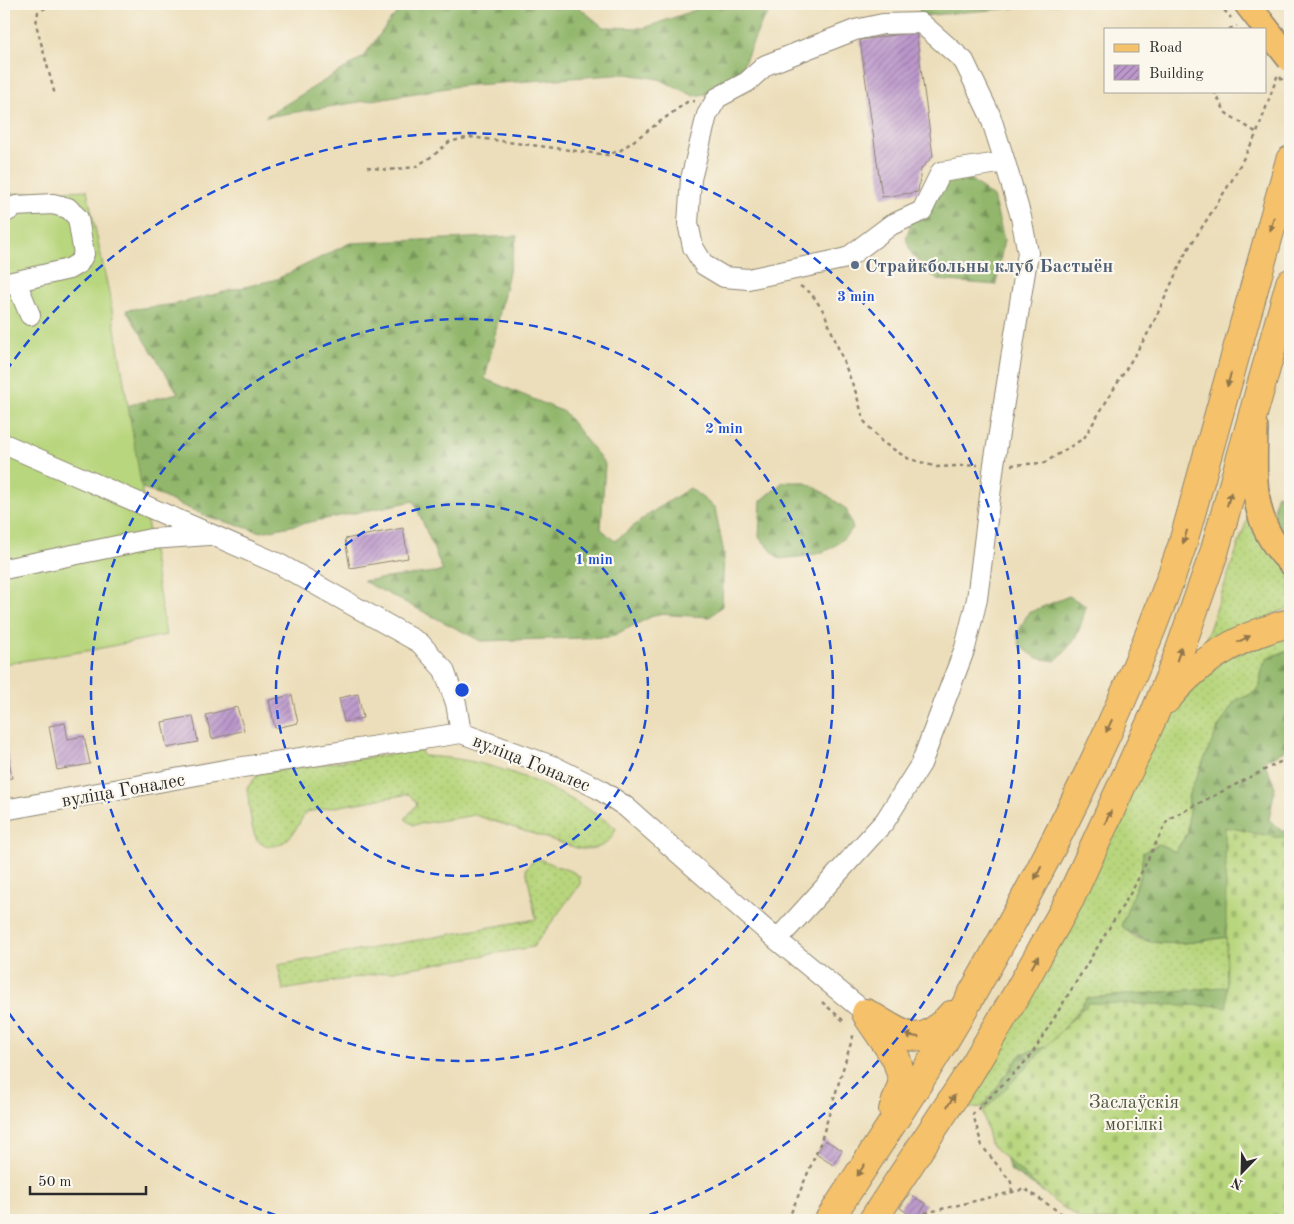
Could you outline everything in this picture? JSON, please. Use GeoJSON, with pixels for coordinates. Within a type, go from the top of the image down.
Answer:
{"type":"FeatureCollection","features":[{"type":"Feature","properties":{"kind":"highway"},"geometry":{"type":"LineString","coordinates":[[829,1220],[976,988],[1066,818],[1162,603],[1201,481],[1290,160]]}},
{"type":"Feature","properties":{"kind":"highway"},"geometry":{"type":"LineString","coordinates":[[873,1220],[969,1074],[1070,899],[1154,715],[1176,661],[1214,554],[1290,283]]}},
{"type":"Feature","properties":{"kind":"highway"},"geometry":{"type":"LineString","coordinates":[[1154,715],[1170,695],[1204,662],[1227,647],[1262,630],[1290,623]]}},
{"type":"Feature","properties":{"kind":"highway"},"geometry":{"type":"LineString","coordinates":[[856,1023],[908,1037],[922,1038],[938,1029],[976,988]]}},
{"type":"Feature","properties":{"kind":"highway"},"geometry":{"type":"LineString","coordinates":[[856,1023],[896,1058],[903,1081],[887,1130]]}},
{"type":"Feature","properties":{"kind":"main road"},"geometry":{"type":"LineString","coordinates":[[1254,13],[1263,28]]}},
{"type":"Feature","properties":{"kind":"main road"},"geometry":{"type":"LineString","coordinates":[[1266,32],[1285,63]]}},
{"type":"Feature","properties":{"kind":"main road"},"geometry":{"type":"LineString","coordinates":[[1256,408],[1254,480],[1257,504],[1273,544],[1290,562]]}},
{"type":"Feature","properties":{"kind":"street"},"geometry":{"type":"LineString","coordinates":[[777,940],[885,821],[921,764],[967,640],[977,599],[994,464],[1028,253],[1021,217],[990,115],[964,61],[921,23],[883,24],[854,30],[766,65],[747,82],[717,98],[706,115],[691,179],[688,223],[693,247],[704,266],[724,277],[748,278],[847,258],[890,225],[922,211],[941,172],[1004,162]]}},
{"type":"Feature","properties":{"kind":"street"},"geometry":{"type":"LineString","coordinates":[[4,213],[16,206],[53,204],[68,208],[78,218],[84,254],[79,263],[69,269],[10,283],[30,315]]}},
{"type":"Feature","properties":{"kind":"street"},"geometry":{"type":"LineString","coordinates":[[4,444],[279,564],[420,643],[444,670],[456,703],[461,733]]}},
{"type":"Feature","properties":{"kind":"street"},"geometry":{"type":"LineString","coordinates":[[4,568],[152,540],[213,535]]}},
{"type":"Feature","properties":{"kind":"street","name":"вуліца Гоналес"},"geometry":{"type":"LineString","coordinates":[[4,810],[230,769],[461,733],[555,767],[599,789],[619,802],[777,940],[856,1023]]}},
{"type":"Feature","properties":{"kind":"path"},"geometry":{"type":"LineString","coordinates":[[53,4],[38,12],[36,24],[55,95]]}},
{"type":"Feature","properties":{"kind":"path"},"geometry":{"type":"LineString","coordinates":[[1219,4],[1237,26],[1232,28]]}},
{"type":"Feature","properties":{"kind":"path"},"geometry":{"type":"LineString","coordinates":[[798,284],[811,293],[824,312],[850,376],[864,421],[882,442],[907,458],[937,467],[1044,463],[1084,438],[1151,328],[1185,254],[1232,180],[1257,133],[1285,63]]}},
{"type":"Feature","properties":{"kind":"path"},"geometry":{"type":"LineString","coordinates":[[1215,92],[1226,113],[1257,133]]}},
{"type":"Feature","properties":{"kind":"path"},"geometry":{"type":"LineString","coordinates":[[367,167],[388,170],[415,167],[434,155],[449,142],[470,137],[608,155],[621,150],[687,102],[717,98]]}},
{"type":"Feature","properties":{"kind":"path"},"geometry":{"type":"LineString","coordinates":[[1012,1192],[1012,1182],[982,1146],[973,1114],[1030,1057],[1133,889],[1168,819],[1290,757]]}},
{"type":"Feature","properties":{"kind":"path"},"geometry":{"type":"LineString","coordinates":[[788,1220],[820,1144],[856,1023],[818,998]]}},
{"type":"Feature","properties":{"kind":"path"},"geometry":{"type":"LineString","coordinates":[[925,1212],[1026,1189],[1071,1220]]}},
{"type":"Feature","properties":{"kind":"green space"},"geometry":{"type":"Polygon","coordinates":[[[408,4],[575,4],[603,27],[644,28],[698,9],[702,4],[778,4],[762,21],[733,89],[694,96],[659,79],[627,74],[459,86],[265,117],[363,57],[392,18],[408,4]]]}},
{"type":"Feature","properties":{"kind":"green space"},"geometry":{"type":"Polygon","coordinates":[[[919,4],[1059,4],[920,16],[919,4]]]}},
{"type":"Feature","properties":{"kind":"green space"},"geometry":{"type":"Polygon","coordinates":[[[965,175],[993,197],[1004,239],[996,285],[937,280],[911,253],[906,238],[919,198],[944,178],[965,175]]]}},
{"type":"Feature","properties":{"kind":"green space"},"geometry":{"type":"Polygon","coordinates":[[[87,190],[110,298],[166,635],[92,650],[4,664],[4,192],[5,194],[87,190]]]}},
{"type":"Feature","properties":{"kind":"green space"},"geometry":{"type":"Polygon","coordinates":[[[517,236],[485,379],[564,412],[605,464],[601,529],[615,541],[649,514],[690,488],[715,508],[724,554],[722,606],[710,617],[657,614],[610,637],[481,641],[363,581],[443,571],[414,501],[261,532],[206,516],[34,440],[4,363],[106,411],[178,393],[126,310],[176,304],[277,279],[350,243],[517,236]]]}},
{"type":"Feature","properties":{"kind":"green space"},"geometry":{"type":"Polygon","coordinates":[[[783,482],[803,482],[819,489],[846,509],[853,528],[836,545],[820,553],[779,559],[759,537],[761,501],[783,482]]]}},
{"type":"Feature","properties":{"kind":"green space"},"geometry":{"type":"Polygon","coordinates":[[[1290,492],[1290,546],[1273,520],[1276,495],[1290,492]]]}},
{"type":"Feature","properties":{"kind":"green space"},"geometry":{"type":"Polygon","coordinates":[[[1252,516],[1290,571],[1290,608],[1276,613],[1199,659],[1248,517],[1252,516]]]}},
{"type":"Feature","properties":{"kind":"green space"},"geometry":{"type":"Polygon","coordinates":[[[1069,596],[1086,606],[1076,636],[1062,654],[1055,661],[1037,658],[1020,646],[1017,635],[1028,613],[1069,596]]]}},
{"type":"Feature","properties":{"kind":"green space"},"geometry":{"type":"Polygon","coordinates":[[[1290,633],[1290,651],[1275,655],[1262,668],[1260,686],[1254,693],[1235,701],[1189,794],[1188,832],[1175,852],[1159,844],[1143,853],[1141,873],[1122,926],[1137,938],[1159,943],[1194,942],[1228,937],[1242,989],[1021,1054],[983,1107],[958,1109],[1171,705],[1216,662],[1290,633]]]}},
{"type":"Feature","properties":{"kind":"green space","name":"Заслаўскія могілкі"},"geometry":{"type":"Polygon","coordinates":[[[1290,651],[1290,748],[1264,761],[1275,787],[1269,820],[1282,831],[1290,831],[1290,1220],[1087,1220],[1011,1171],[983,1107],[1021,1054],[1052,1045],[1087,998],[1224,987],[1242,989],[1228,937],[1186,943],[1159,943],[1146,940],[1121,926],[1141,873],[1143,853],[1159,844],[1175,852],[1188,833],[1189,794],[1218,728],[1235,701],[1254,693],[1260,686],[1262,668],[1267,659],[1290,651]]]}},
{"type":"Feature","properties":{"kind":"green space"},"geometry":{"type":"Polygon","coordinates":[[[421,750],[423,756],[469,761],[528,779],[564,796],[599,816],[616,828],[614,834],[603,845],[593,849],[580,849],[475,815],[413,825],[405,819],[417,804],[409,794],[306,812],[292,834],[278,845],[265,845],[256,838],[251,820],[247,788],[259,773],[421,750]]]}},
{"type":"Feature","properties":{"kind":"green space","name":"Заслаўскія могілкі"},"geometry":{"type":"Polygon","coordinates":[[[1225,827],[1290,840],[1290,1220],[1082,1220],[1055,1202],[990,1144],[983,1112],[1088,1003],[1227,1006],[1225,827]]]}},
{"type":"Feature","properties":{"kind":"green space"},"geometry":{"type":"Polygon","coordinates":[[[536,858],[573,872],[580,877],[580,884],[533,947],[283,990],[278,965],[536,919],[526,868],[536,858]]]}},
{"type":"Feature","properties":{"kind":"building"},"geometry":{"type":"Polygon","coordinates":[[[916,32],[933,156],[921,169],[918,192],[882,197],[860,40],[916,32]]]}},
{"type":"Feature","properties":{"kind":"building"},"geometry":{"type":"Polygon","coordinates":[[[403,528],[408,558],[350,568],[345,539],[403,528]]]}},
{"type":"Feature","properties":{"kind":"building"},"geometry":{"type":"Polygon","coordinates":[[[358,694],[363,718],[344,722],[339,698],[358,694]]]}},
{"type":"Feature","properties":{"kind":"building"},"geometry":{"type":"Polygon","coordinates":[[[292,695],[298,723],[275,728],[269,700],[292,695]]]}},
{"type":"Feature","properties":{"kind":"building"},"geometry":{"type":"Polygon","coordinates":[[[237,707],[244,730],[212,739],[206,715],[237,707]]]}},
{"type":"Feature","properties":{"kind":"building"},"geometry":{"type":"Polygon","coordinates":[[[193,716],[198,742],[167,748],[162,722],[193,716]]]}},
{"type":"Feature","properties":{"kind":"building"},"geometry":{"type":"Polygon","coordinates":[[[65,723],[68,739],[84,736],[90,764],[57,770],[49,726],[65,723]]]}},
{"type":"Feature","properties":{"kind":"building"},"geometry":{"type":"Polygon","coordinates":[[[8,754],[12,778],[4,779],[4,755],[8,754]]]}},
{"type":"Feature","properties":{"kind":"building"},"geometry":{"type":"Polygon","coordinates":[[[825,1140],[842,1150],[833,1165],[816,1154],[825,1140]]]}},
{"type":"Feature","properties":{"kind":"building"},"geometry":{"type":"Polygon","coordinates":[[[909,1194],[926,1204],[916,1219],[900,1208],[909,1194]]]}},
{"type":"Feature","properties":{"kind":"place","name":"Страйкбольны клуб Бастыён"},"geometry":{"type":"Point","coordinates":[855,265]}}]}
